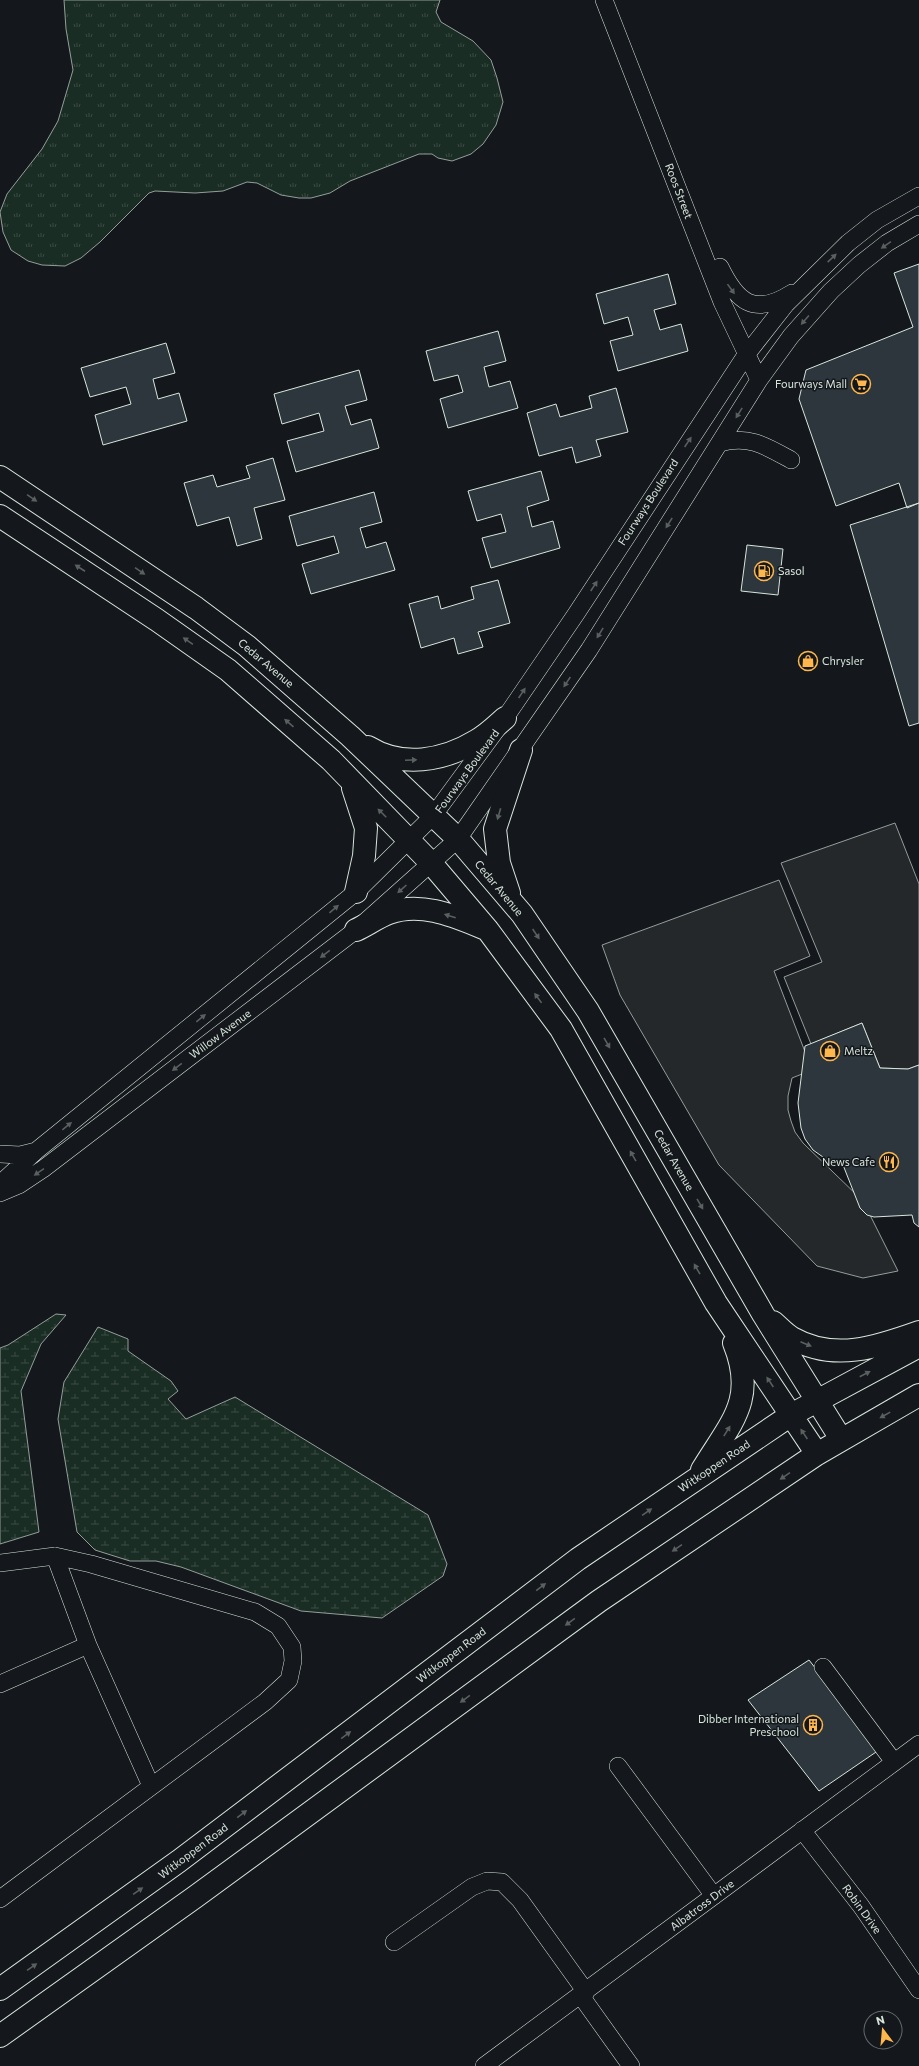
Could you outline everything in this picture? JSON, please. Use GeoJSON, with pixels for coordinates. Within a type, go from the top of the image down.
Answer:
{"type":"FeatureCollection","features":[{"type":"Feature","properties":{"kind":"main road","name":"Cedar Avenue"},"geometry":{"type":"LineString","coordinates":[[0,477],[196,608],[247,646],[350,736],[458,839],[522,914],[588,1011],[763,1314],[815,1400],[841,1439]]}},
{"type":"Feature","properties":{"kind":"main road"},"geometry":{"type":"LineString","coordinates":[[0,516],[157,620],[228,670],[331,760],[431,863],[487,929],[561,1029],[716,1303],[817,1454]]}},
{"type":"Feature","properties":{"kind":"main road"},"geometry":{"type":"LineString","coordinates":[[350,736],[373,750],[389,757],[403,760],[420,760],[439,757],[477,741],[505,718]]}},
{"type":"Feature","properties":{"kind":"main road"},"geometry":{"type":"LineString","coordinates":[[520,750],[495,829],[500,863],[506,888],[522,914]]}},
{"type":"Feature","properties":{"kind":"main road"},"geometry":{"type":"LineString","coordinates":[[351,781],[366,828],[364,856],[356,892]]}},
{"type":"Feature","properties":{"kind":"main road"},"geometry":{"type":"LineString","coordinates":[[356,930],[390,913],[413,910],[432,910],[487,929]]}},
{"type":"Feature","properties":{"kind":"main road"},"geometry":{"type":"LineString","coordinates":[[699,1476],[740,1407],[744,1384],[744,1370],[740,1357],[716,1303]]}},
{"type":"Feature","properties":{"kind":"main road"},"geometry":{"type":"LineString","coordinates":[[763,1314],[791,1337],[810,1346],[830,1351],[846,1352],[868,1348],[919,1332]]}},
{"type":"Feature","properties":{"kind":"main road","name":"Witkoppen Road"},"geometry":{"type":"LineString","coordinates":[[0,1989],[179,1861],[578,1559],[699,1476],[815,1400],[919,1346]]}},
{"type":"Feature","properties":{"kind":"main road"},"geometry":{"type":"LineString","coordinates":[[0,2036],[195,1897],[599,1601],[817,1454],[919,1395]]}},
{"type":"Feature","properties":{"kind":"street","name":"Roos Street"},"geometry":{"type":"LineString","coordinates":[[604,0],[701,246],[746,355],[759,380]]}},
{"type":"Feature","properties":{"kind":"street","name":"Fourways Boulevard"},"geometry":{"type":"LineString","coordinates":[[410,841],[433,816],[505,718],[746,355],[803,285],[848,243],[871,225],[919,196]]}},
{"type":"Feature","properties":{"kind":"street"},"geometry":{"type":"LineString","coordinates":[[431,863],[458,839],[589,650],[759,380],[792,336],[831,291],[859,265],[888,243],[919,224]]}},
{"type":"Feature","properties":{"kind":"street"},"geometry":{"type":"LineString","coordinates":[[701,246],[714,258],[732,291],[742,300],[751,304],[760,305],[780,300],[803,285]]}},
{"type":"Feature","properties":{"kind":"street"},"geometry":{"type":"LineString","coordinates":[[720,443],[734,439],[750,441],[764,445],[791,460]]}},
{"type":"Feature","properties":{"kind":"street","name":"Willow Avenue"},"geometry":{"type":"LineString","coordinates":[[0,1193],[6,1180],[36,1151],[356,892],[410,841]]}},
{"type":"Feature","properties":{"kind":"street","name":"Willow Avenue"},"geometry":{"type":"LineString","coordinates":[[6,1180],[43,1169],[356,930],[431,863]]}},
{"type":"Feature","properties":{"kind":"street"},"geometry":{"type":"LineString","coordinates":[[0,1154],[20,1155],[36,1151]]}},
{"type":"Feature","properties":{"kind":"street"},"geometry":{"type":"LineString","coordinates":[[0,1563],[55,1556],[91,1564],[256,1612],[278,1626],[292,1647],[293,1661],[289,1680],[265,1702],[0,1898]]}},
{"type":"Feature","properties":{"kind":"street"},"geometry":{"type":"LineString","coordinates":[[55,1556],[88,1645],[152,1786]]}},
{"type":"Feature","properties":{"kind":"street"},"geometry":{"type":"LineString","coordinates":[[0,1684],[88,1645]]}},
{"type":"Feature","properties":{"kind":"street"},"geometry":{"type":"LineString","coordinates":[[823,1667],[894,1762]]}},
{"type":"Feature","properties":{"kind":"street","name":"Albatross Drive"},"geometry":{"type":"LineString","coordinates":[[484,2066],[584,1994],[919,1744]]}},
{"type":"Feature","properties":{"kind":"street"},"geometry":{"type":"LineString","coordinates":[[618,1766],[714,1896]]}},
{"type":"Feature","properties":{"kind":"street","name":"Robin Drive"},"geometry":{"type":"LineString","coordinates":[[802,1830],[861,1906],[919,1990]]}},
{"type":"Feature","properties":{"kind":"street"},"geometry":{"type":"LineString","coordinates":[[394,1942],[472,1887],[487,1880],[502,1882],[520,1900],[631,2066]]}},
{"type":"Feature","properties":{"kind":"green space"},"geometry":{"type":"Polygon","coordinates":[[[64,0],[440,0],[436,12],[441,22],[473,41],[491,60],[503,102],[496,125],[483,144],[471,154],[452,161],[438,158],[432,154],[419,154],[350,181],[330,193],[311,198],[281,195],[257,183],[247,182],[223,191],[195,193],[155,191],[149,193],[100,242],[81,258],[65,266],[42,265],[28,261],[11,250],[3,232],[0,212],[7,194],[42,149],[58,121],[73,70],[66,29],[64,0]]]}},
{"type":"Feature","properties":{"kind":"green space"},"geometry":{"type":"Polygon","coordinates":[[[56,1314],[66,1315],[41,1344],[21,1391],[39,1532],[0,1544],[0,1348],[8,1345],[56,1314]]]}},
{"type":"Feature","properties":{"kind":"green space"},"geometry":{"type":"Polygon","coordinates":[[[98,1327],[128,1339],[128,1351],[171,1381],[178,1391],[168,1399],[186,1419],[235,1397],[428,1515],[447,1564],[443,1576],[382,1618],[301,1611],[181,1567],[156,1561],[130,1561],[95,1550],[77,1532],[58,1419],[64,1382],[98,1327]]]}},
{"type":"Feature","properties":{"kind":"shaded area"},"geometry":{"type":"Polygon","coordinates":[[[895,823],[919,884],[919,1065],[908,1069],[880,1068],[862,1023],[811,1044],[784,977],[822,962],[781,863],[895,823]]]}},
{"type":"Feature","properties":{"kind":"shaded area"},"geometry":{"type":"Polygon","coordinates":[[[779,880],[810,956],[774,971],[812,1070],[792,1078],[788,1096],[788,1110],[791,1121],[795,1132],[803,1143],[863,1201],[898,1271],[863,1278],[817,1266],[719,1165],[620,995],[602,945],[779,880]]]}},
{"type":"Feature","properties":{"kind":"building","name":"Fourways Mall"},"geometry":{"type":"Polygon","coordinates":[[[919,264],[919,503],[907,508],[899,483],[836,506],[799,399],[806,370],[913,327],[894,273],[919,264]]]}},
{"type":"Feature","properties":{"kind":"building"},"geometry":{"type":"Polygon","coordinates":[[[668,274],[676,304],[654,310],[660,330],[681,324],[688,351],[618,371],[610,341],[633,335],[628,317],[604,324],[596,294],[668,274]]]}},
{"type":"Feature","properties":{"kind":"building"},"geometry":{"type":"Polygon","coordinates":[[[498,331],[506,361],[484,367],[489,387],[510,381],[518,408],[448,428],[440,399],[463,392],[458,375],[434,381],[426,351],[498,331]]]}},
{"type":"Feature","properties":{"kind":"building"},"geometry":{"type":"Polygon","coordinates":[[[166,343],[175,373],[153,379],[158,399],[179,393],[187,421],[103,445],[95,415],[131,404],[126,387],[90,397],[81,368],[166,343]]]}},
{"type":"Feature","properties":{"kind":"building"},"geometry":{"type":"Polygon","coordinates":[[[359,370],[367,400],[345,406],[351,425],[371,419],[379,448],[296,472],[287,441],[324,431],[319,413],[282,424],[274,394],[359,370]]]}},
{"type":"Feature","properties":{"kind":"building"},"geometry":{"type":"Polygon","coordinates":[[[616,388],[628,432],[596,440],[601,456],[576,463],[572,447],[539,456],[527,413],[556,404],[560,417],[592,408],[589,396],[616,388]]]}},
{"type":"Feature","properties":{"kind":"building"},"geometry":{"type":"Polygon","coordinates":[[[273,458],[285,500],[254,508],[262,539],[237,546],[229,517],[197,526],[184,483],[213,475],[217,487],[250,478],[246,466],[273,458]]]}},
{"type":"Feature","properties":{"kind":"building"},"geometry":{"type":"Polygon","coordinates":[[[541,471],[549,500],[527,507],[532,527],[553,521],[560,548],[491,568],[482,538],[506,532],[501,514],[477,521],[468,491],[541,471]]]}},
{"type":"Feature","properties":{"kind":"building"},"geometry":{"type":"Polygon","coordinates":[[[374,492],[382,522],[360,528],[366,548],[386,542],[395,570],[311,594],[302,564],[339,553],[334,536],[297,546],[289,516],[374,492]]]}},
{"type":"Feature","properties":{"kind":"building"},"geometry":{"type":"Polygon","coordinates":[[[919,503],[919,723],[909,726],[850,525],[919,503]]]}},
{"type":"Feature","properties":{"kind":"building"},"geometry":{"type":"Polygon","coordinates":[[[747,545],[783,549],[778,595],[741,591],[747,545]]]}},
{"type":"Feature","properties":{"kind":"building"},"geometry":{"type":"Polygon","coordinates":[[[498,580],[510,623],[478,632],[483,647],[458,654],[454,638],[421,648],[409,604],[438,596],[441,609],[474,599],[471,587],[498,580]]]}},
{"type":"Feature","properties":{"kind":"building"},"geometry":{"type":"Polygon","coordinates":[[[862,1023],[880,1068],[908,1069],[919,1065],[919,1227],[914,1223],[912,1215],[874,1217],[867,1215],[860,1208],[843,1165],[830,1162],[813,1150],[805,1139],[801,1128],[798,1103],[805,1046],[862,1023]]]}},
{"type":"Feature","properties":{"kind":"building","name":"Dibber International Preschool"},"geometry":{"type":"Polygon","coordinates":[[[809,1660],[879,1750],[819,1791],[748,1700],[809,1660]]]}},
{"type":"Feature","properties":{"kind":"place","name":"Fourways Mall"},"geometry":{"type":"Point","coordinates":[861,384]}},
{"type":"Feature","properties":{"kind":"place","name":"Sasol"},"geometry":{"type":"Point","coordinates":[764,571]}},
{"type":"Feature","properties":{"kind":"place","name":"Chrysler"},"geometry":{"type":"Point","coordinates":[808,661]}},
{"type":"Feature","properties":{"kind":"place","name":"Meltz"},"geometry":{"type":"Point","coordinates":[830,1051]}},
{"type":"Feature","properties":{"kind":"place","name":"News Cafe"},"geometry":{"type":"Point","coordinates":[889,1162]}},
{"type":"Feature","properties":{"kind":"place","name":"Dibber International Preschool"},"geometry":{"type":"Point","coordinates":[813,1725]}}]}
